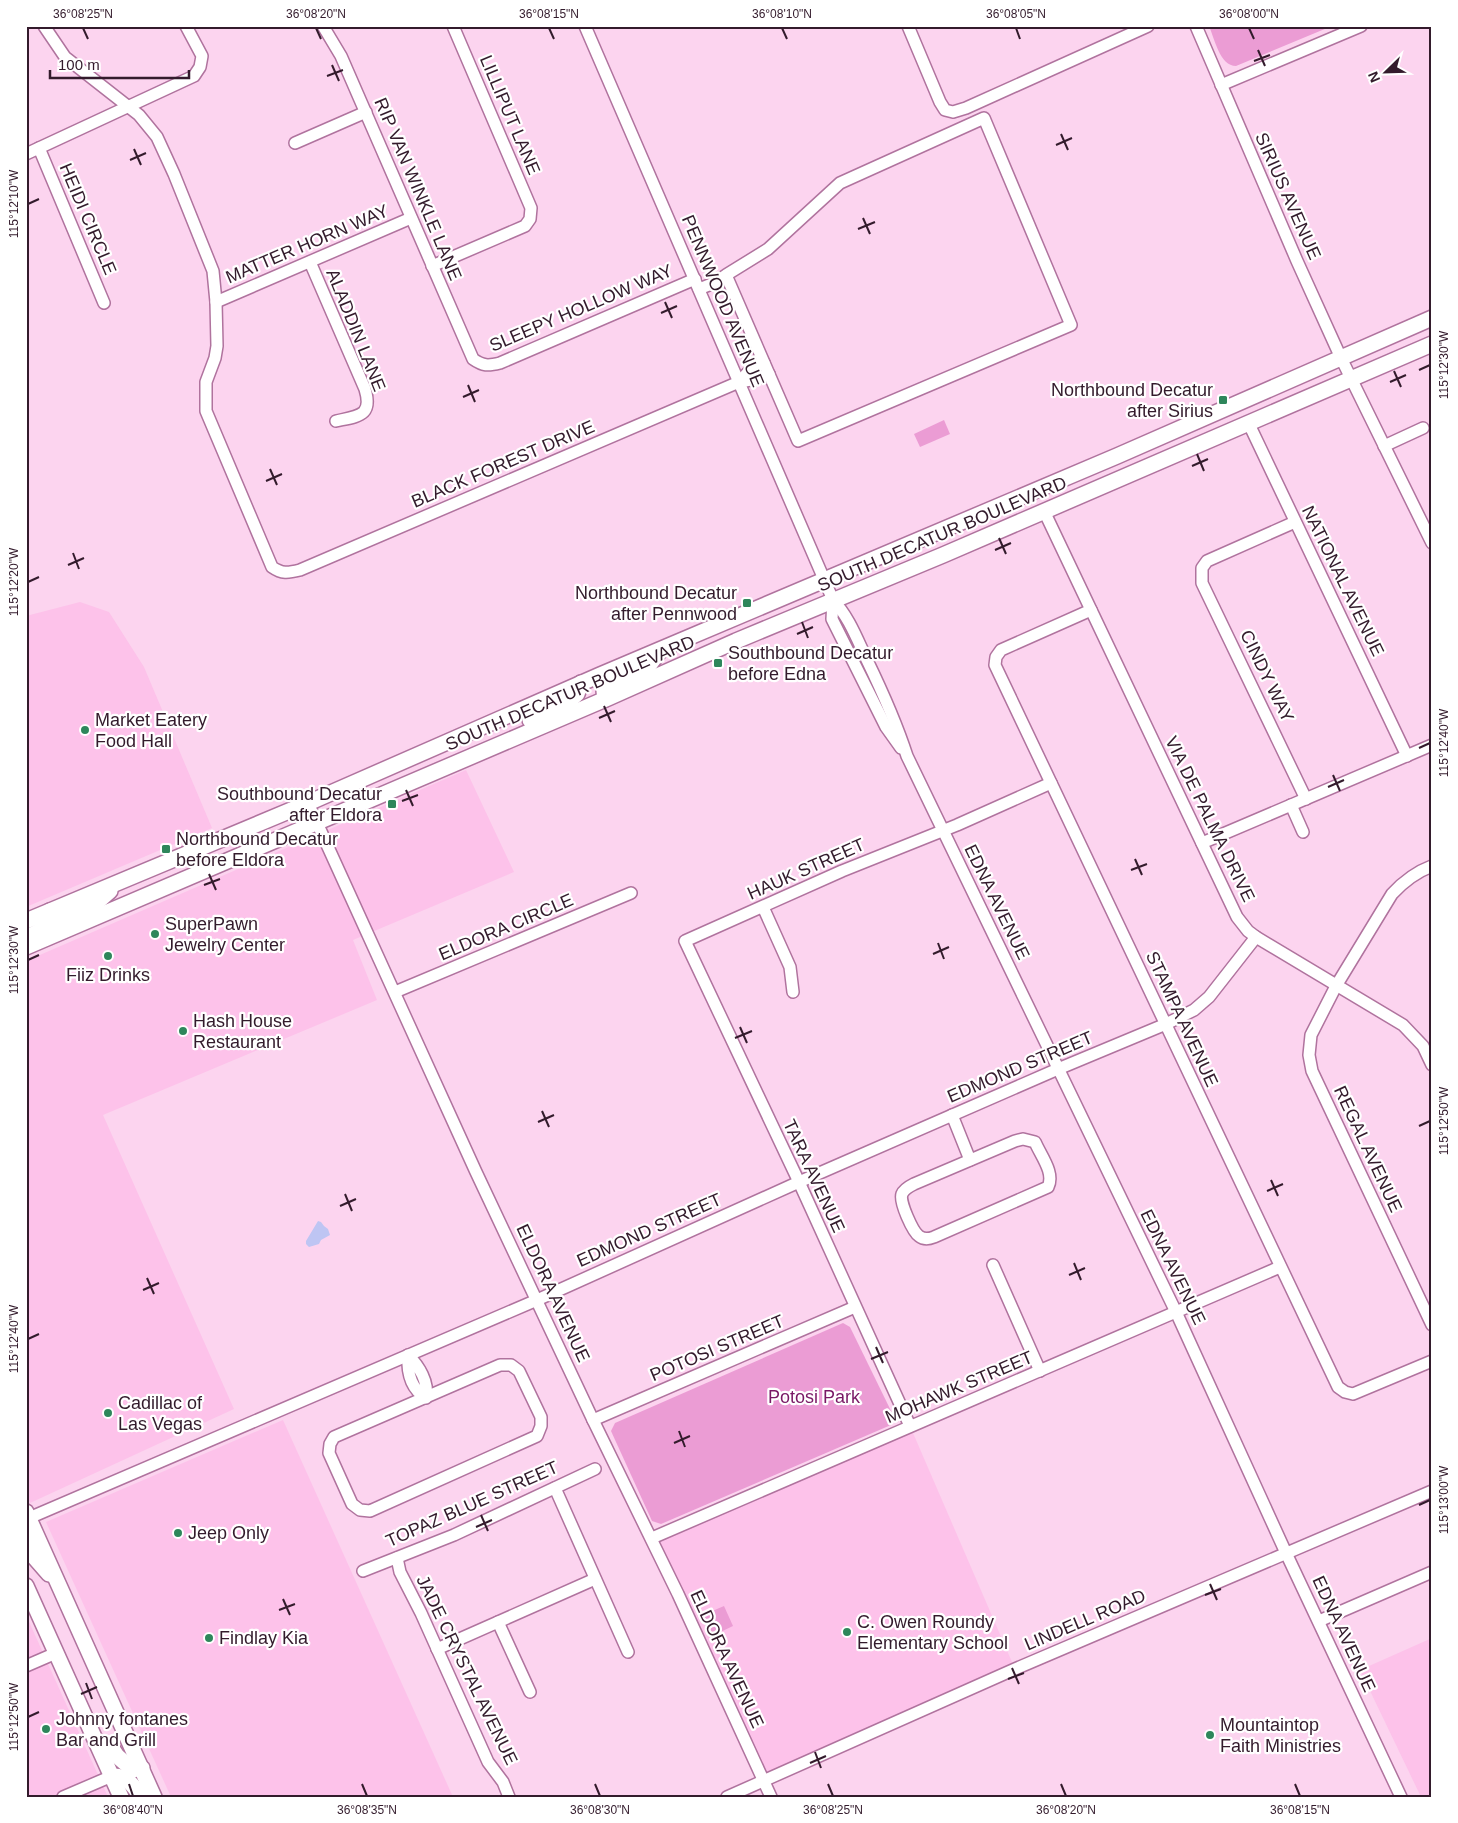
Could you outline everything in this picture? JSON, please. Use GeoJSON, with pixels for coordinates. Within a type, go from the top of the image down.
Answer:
{"type":"FeatureCollection","features":[{"type":"Feature","properties":{"kind":"main road","name":"SOUTH DECATUR BOULEVARD"},"geometry":{"type":"LineString","coordinates":[[26,947],[736,641],[829,590],[1098,464],[1432,318]]}},
{"type":"Feature","properties":{"kind":"main road","name":"SOUTH DECATUR BOULEVARD"},"geometry":{"type":"LineString","coordinates":[[26,921],[662,649],[1044,512],[1248,422],[1432,344]]}},
{"type":"Feature","properties":{"kind":"main road"},"geometry":{"type":"LineString","coordinates":[[1044,512],[1042,502],[1050,494],[1097,474],[1098,464]]}},
{"type":"Feature","properties":{"kind":"main road"},"geometry":{"type":"LineString","coordinates":[[605,699],[604,691],[608,686],[650,664],[662,649]]}},
{"type":"Feature","properties":{"kind":"main road"},"geometry":{"type":"LineString","coordinates":[[493,747],[504,732],[567,704],[577,694],[581,683]]}},
{"type":"Feature","properties":{"kind":"main road"},"geometry":{"type":"LineString","coordinates":[[181,855],[192,875]]}},
{"type":"Feature","properties":{"kind":"main road"},"geometry":{"type":"LineString","coordinates":[[62,931],[60,925],[62,920],[92,906],[122,880]]}},
{"type":"Feature","properties":{"kind":"main road"},"geometry":{"type":"LineString","coordinates":[[26,937],[48,926],[50,911]]}},
{"type":"Feature","properties":{"kind":"main road"},"geometry":{"type":"LineString","coordinates":[[27,1516],[154,1797]]}},
{"type":"Feature","properties":{"kind":"main road"},"geometry":{"type":"LineString","coordinates":[[26,1542],[34,1558],[60,1587]]}},
{"type":"Feature","properties":{"kind":"main road"},"geometry":{"type":"LineString","coordinates":[[26,1586],[121,1797]]}},
{"type":"Feature","properties":{"kind":"main road"},"geometry":{"type":"LineString","coordinates":[[96,1741],[111,1747],[117,1756],[133,1770],[142,1768]]}},
{"type":"Feature","properties":{"kind":"main road"},"geometry":{"type":"LineString","coordinates":[[112,1776],[119,1775],[128,1780],[141,1797]]}},
{"type":"Feature","properties":{"kind":"street"},"geometry":{"type":"LineString","coordinates":[[44,26],[65,57],[139,115],[157,137],[213,271],[216,302]]}},
{"type":"Feature","properties":{"kind":"street"},"geometry":{"type":"LineString","coordinates":[[26,154],[194,76],[200,67],[202,56],[186,26]]}},
{"type":"Feature","properties":{"kind":"street","name":"RIP VAN WINKLE LANE"},"geometry":{"type":"LineString","coordinates":[[323,26],[341,56],[473,359],[481,365]]}},
{"type":"Feature","properties":{"kind":"street","name":"LILLIPUT LANE"},"geometry":{"type":"LineString","coordinates":[[432,266],[525,226],[530,219],[532,208],[453,26]]}},
{"type":"Feature","properties":{"kind":"street","name":"PENNWOOD AVENUE"},"geometry":{"type":"LineString","coordinates":[[585,26],[829,590]]}},
{"type":"Feature","properties":{"kind":"street"},"geometry":{"type":"LineString","coordinates":[[908,26],[940,102],[945,110],[953,112],[975,104],[1148,26]]}},
{"type":"Feature","properties":{"kind":"street","name":"SIRIUS AVENUE"},"geometry":{"type":"LineString","coordinates":[[1196,26],[1340,358],[1432,543]]}},
{"type":"Feature","properties":{"kind":"street"},"geometry":{"type":"LineString","coordinates":[[1221,85],[1361,26]]}},
{"type":"Feature","properties":{"kind":"street"},"geometry":{"type":"LineString","coordinates":[[295,143],[366,112]]}},
{"type":"Feature","properties":{"kind":"street","name":"SLEEPY HOLLOW WAY"},"geometry":{"type":"LineString","coordinates":[[481,365],[489,366],[500,363],[697,284],[726,275],[768,249],[840,182],[984,118],[1071,325],[798,441],[767,368]]}},
{"type":"Feature","properties":{"kind":"street","name":"HEIDI CIRCLE"},"geometry":{"type":"LineString","coordinates":[[39,148],[104,304]]}},
{"type":"Feature","properties":{"kind":"street","name":"MATTER HORN WAY"},"geometry":{"type":"LineString","coordinates":[[216,302],[411,218]]}},
{"type":"Feature","properties":{"kind":"street","name":"ALADDIN LANE"},"geometry":{"type":"LineString","coordinates":[[310,262],[364,388],[368,402],[364,411],[356,416],[336,421]]}},
{"type":"Feature","properties":{"kind":"street"},"geometry":{"type":"LineString","coordinates":[[726,275],[767,368]]}},
{"type":"Feature","properties":{"kind":"street","name":"BLACK FOREST DRIVE"},"geometry":{"type":"LineString","coordinates":[[216,302],[217,346],[215,358],[206,382],[206,411],[272,567],[279,572],[288,573],[300,570],[739,382],[752,368],[767,368]]}},
{"type":"Feature","properties":{"kind":"street","name":"NATIONAL AVENUE"},"geometry":{"type":"LineString","coordinates":[[1248,422],[1407,756]]}},
{"type":"Feature","properties":{"kind":"street"},"geometry":{"type":"LineString","coordinates":[[1384,446],[1423,428]]}},
{"type":"Feature","properties":{"kind":"street","name":"VIA DE PALMA DRIVE"},"geometry":{"type":"LineString","coordinates":[[1044,512],[1237,916],[1248,931],[1256,937],[1403,1025],[1423,1046],[1432,1065]]}},
{"type":"Feature","properties":{"kind":"street","name":"CINDY WAY"},"geometry":{"type":"LineString","coordinates":[[1296,522],[1206,561],[1202,568],[1202,583],[1306,799]]}},
{"type":"Feature","properties":{"kind":"street","name":"EDNA AVENUE"},"geometry":{"type":"LineString","coordinates":[[829,590],[832,620],[886,727],[907,756],[1176,1312],[1286,1554],[1400,1797]]}},
{"type":"Feature","properties":{"kind":"street","name":"STAMPA AVENUE"},"geometry":{"type":"LineString","coordinates":[[1091,610],[1001,650],[996,657],[995,665],[1338,1387],[1345,1392],[1353,1394],[1432,1361]]}},
{"type":"Feature","properties":{"kind":"street"},"geometry":{"type":"LineString","coordinates":[[1202,843],[1432,745]]}},
{"type":"Feature","properties":{"kind":"street","name":"HAUK STREET"},"geometry":{"type":"LineString","coordinates":[[685,941],[850,867],[957,825],[1051,783]]}},
{"type":"Feature","properties":{"kind":"street","name":"ELDORA AVENUE"},"geometry":{"type":"LineString","coordinates":[[308,802],[476,1172],[593,1420],[652,1538],[771,1797]]}},
{"type":"Feature","properties":{"kind":"street"},"geometry":{"type":"LineString","coordinates":[[1291,805],[1303,832]]}},
{"type":"Feature","properties":{"kind":"street"},"geometry":{"type":"LineString","coordinates":[[1336,986],[1392,894],[1402,882],[1432,866]]}},
{"type":"Feature","properties":{"kind":"street","name":"ELDORA CIRCLE"},"geometry":{"type":"LineString","coordinates":[[395,992],[631,893]]}},
{"type":"Feature","properties":{"kind":"street"},"geometry":{"type":"LineString","coordinates":[[763,907],[790,967],[793,992]]}},
{"type":"Feature","properties":{"kind":"street","name":"EDMOND STREET"},"geometry":{"type":"LineString","coordinates":[[27,1516],[538,1300],[799,1182],[1166,1024],[1194,1010],[1209,997],[1256,937]]}},
{"type":"Feature","properties":{"kind":"street","name":"TARA AVENUE"},"geometry":{"type":"LineString","coordinates":[[685,941],[799,1182],[854,1307],[910,1426]]}},
{"type":"Feature","properties":{"kind":"street","name":"REGAL AVENUE"},"geometry":{"type":"LineString","coordinates":[[1336,986],[1310,1035],[1308,1055],[1312,1071],[1432,1325]]}},
{"type":"Feature","properties":{"kind":"street"},"geometry":{"type":"LineString","coordinates":[[952,1116],[970,1160]]}},
{"type":"Feature","properties":{"kind":"street"},"geometry":{"type":"LineString","coordinates":[[1029,1139],[1035,1142],[1050,1174],[1050,1182],[1044,1190],[934,1238],[922,1238],[916,1235],[904,1208],[902,1194],[914,1184],[970,1160],[1015,1141],[1029,1139]]}},
{"type":"Feature","properties":{"kind":"street"},"geometry":{"type":"LineString","coordinates":[[993,1265],[1040,1371]]}},
{"type":"Feature","properties":{"kind":"street","name":"MOHAWK STREET"},"geometry":{"type":"LineString","coordinates":[[652,1538],[1280,1266]]}},
{"type":"Feature","properties":{"kind":"street","name":"POTOSI STREET"},"geometry":{"type":"LineString","coordinates":[[593,1420],[854,1307]]}},
{"type":"Feature","properties":{"kind":"street"},"geometry":{"type":"LineString","coordinates":[[408,1355],[407,1370],[417,1393],[426,1398]]}},
{"type":"Feature","properties":{"kind":"street"},"geometry":{"type":"LineString","coordinates":[[500,1365],[511,1365],[519,1371],[541,1416],[541,1426],[537,1436],[370,1511],[360,1510],[352,1504],[329,1453],[330,1444],[334,1437],[426,1398],[500,1365]]}},
{"type":"Feature","properties":{"kind":"street","name":"TOPAZ BLUE STREET"},"geometry":{"type":"LineString","coordinates":[[363,1571],[469,1528],[595,1469]]}},
{"type":"Feature","properties":{"kind":"street"},"geometry":{"type":"LineString","coordinates":[[555,1488],[628,1652]]}},
{"type":"Feature","properties":{"kind":"street","name":"LINDELL ROAD"},"geometry":{"type":"LineString","coordinates":[[728,1797],[1015,1669],[1432,1492]]}},
{"type":"Feature","properties":{"kind":"street","name":"JADE CRYSTAL AVENUE"},"geometry":{"type":"LineString","coordinates":[[397,1558],[400,1572],[488,1762],[503,1782],[509,1797]]}},
{"type":"Feature","properties":{"kind":"street"},"geometry":{"type":"LineString","coordinates":[[1319,1621],[1432,1572]]}},
{"type":"Feature","properties":{"kind":"street"},"geometry":{"type":"LineString","coordinates":[[437,1649],[595,1579]]}},
{"type":"Feature","properties":{"kind":"street"},"geometry":{"type":"LineString","coordinates":[[498,1622],[530,1692]]}},
{"type":"Feature","properties":{"kind":"street"},"geometry":{"type":"LineString","coordinates":[[26,1666],[56,1652]]}},
{"type":"Feature","properties":{"kind":"street"},"geometry":{"type":"LineString","coordinates":[[63,1797],[112,1776]]}},
{"type":"Feature","properties":{"kind":"shaded area"},"geometry":{"type":"Polygon","coordinates":[[[80,602],[109,612],[144,667],[212,828],[26,907],[26,616],[80,602]]]}},
{"type":"Feature","properties":{"kind":"shaded area"},"geometry":{"type":"Polygon","coordinates":[[[466,770],[514,872],[353,940],[377,1000],[103,1115],[234,1409],[30,1503],[26,1494],[26,961],[466,770]]]}},
{"type":"Feature","properties":{"kind":"shaded area"},"geometry":{"type":"Polygon","coordinates":[[[283,1420],[453,1797],[171,1797],[46,1522],[283,1420]]]}},
{"type":"Feature","properties":{"kind":"shaded area","name":"C. Owen Roundy Elementary School"},"geometry":{"type":"Polygon","coordinates":[[[910,1426],[1015,1669],[764,1781],[652,1538],[910,1426]]]}},
{"type":"Feature","properties":{"kind":"shaded area"},"geometry":{"type":"Polygon","coordinates":[[[26,1615],[108,1797],[26,1797],[26,1615]]]}},
{"type":"Feature","properties":{"kind":"shaded area"},"geometry":{"type":"Polygon","coordinates":[[[1432,1638],[1432,1797],[1421,1797],[1360,1670],[1432,1638]]]}},
{"type":"Feature","properties":{"kind":"green space"},"geometry":{"type":"Polygon","coordinates":[[[1209,26],[1332,26],[1236,66],[1230,65],[1222,57],[1209,26]]]}},
{"type":"Feature","properties":{"kind":"green space"},"geometry":{"type":"Polygon","coordinates":[[[944,420],[950,434],[920,447],[914,434],[944,420]]]}},
{"type":"Feature","properties":{"kind":"green space","name":"Potosi Park"},"geometry":{"type":"Polygon","coordinates":[[[843,1323],[850,1327],[893,1415],[891,1425],[661,1524],[652,1521],[611,1431],[615,1423],[843,1323]]]}},
{"type":"Feature","properties":{"kind":"green space"},"geometry":{"type":"Polygon","coordinates":[[[724,1606],[733,1626],[712,1636],[703,1615],[724,1606]]]}},
{"type":"Feature","properties":{"kind":"water"},"geometry":{"type":"Polygon","coordinates":[[[318,1221],[328,1229],[330,1235],[321,1240],[319,1244],[309,1247],[306,1241],[318,1221]]]}},
{"type":"Feature","properties":{"kind":"place","name":"Northbound Decatur after Sirius"},"geometry":{"type":"Point","coordinates":[1223,400]}},
{"type":"Feature","properties":{"kind":"place","name":"Northbound Decatur after Pennwood"},"geometry":{"type":"Point","coordinates":[747,603]}},
{"type":"Feature","properties":{"kind":"place","name":"Southbound Decatur before Edna"},"geometry":{"type":"Point","coordinates":[718,663]}},
{"type":"Feature","properties":{"kind":"place","name":"Market Eatery Food Hall"},"geometry":{"type":"Point","coordinates":[85,730]}},
{"type":"Feature","properties":{"kind":"place","name":"Southbound Decatur after Eldora"},"geometry":{"type":"Point","coordinates":[392,804]}},
{"type":"Feature","properties":{"kind":"place","name":"Northbound Decatur before Eldora"},"geometry":{"type":"Point","coordinates":[166,849]}},
{"type":"Feature","properties":{"kind":"place","name":"SuperPawn Jewelry Center"},"geometry":{"type":"Point","coordinates":[155,934]}},
{"type":"Feature","properties":{"kind":"place","name":"Fiiz Drinks"},"geometry":{"type":"Point","coordinates":[108,956]}},
{"type":"Feature","properties":{"kind":"place","name":"Hash House Restaurant"},"geometry":{"type":"Point","coordinates":[183,1031]}},
{"type":"Feature","properties":{"kind":"place","name":"Cadillac of Las Vegas"},"geometry":{"type":"Point","coordinates":[108,1413]}},
{"type":"Feature","properties":{"kind":"place","name":"Jeep Only"},"geometry":{"type":"Point","coordinates":[178,1533]}},
{"type":"Feature","properties":{"kind":"place","name":"C. Owen Roundy Elementary School"},"geometry":{"type":"Point","coordinates":[847,1632]}},
{"type":"Feature","properties":{"kind":"place","name":"Findlay Kia"},"geometry":{"type":"Point","coordinates":[209,1638]}},
{"type":"Feature","properties":{"kind":"place","name":"Johnny fontanes Bar and Grill"},"geometry":{"type":"Point","coordinates":[46,1729]}},
{"type":"Feature","properties":{"kind":"place","name":"Mountaintop Faith Ministries"},"geometry":{"type":"Point","coordinates":[1210,1735]}}]}
